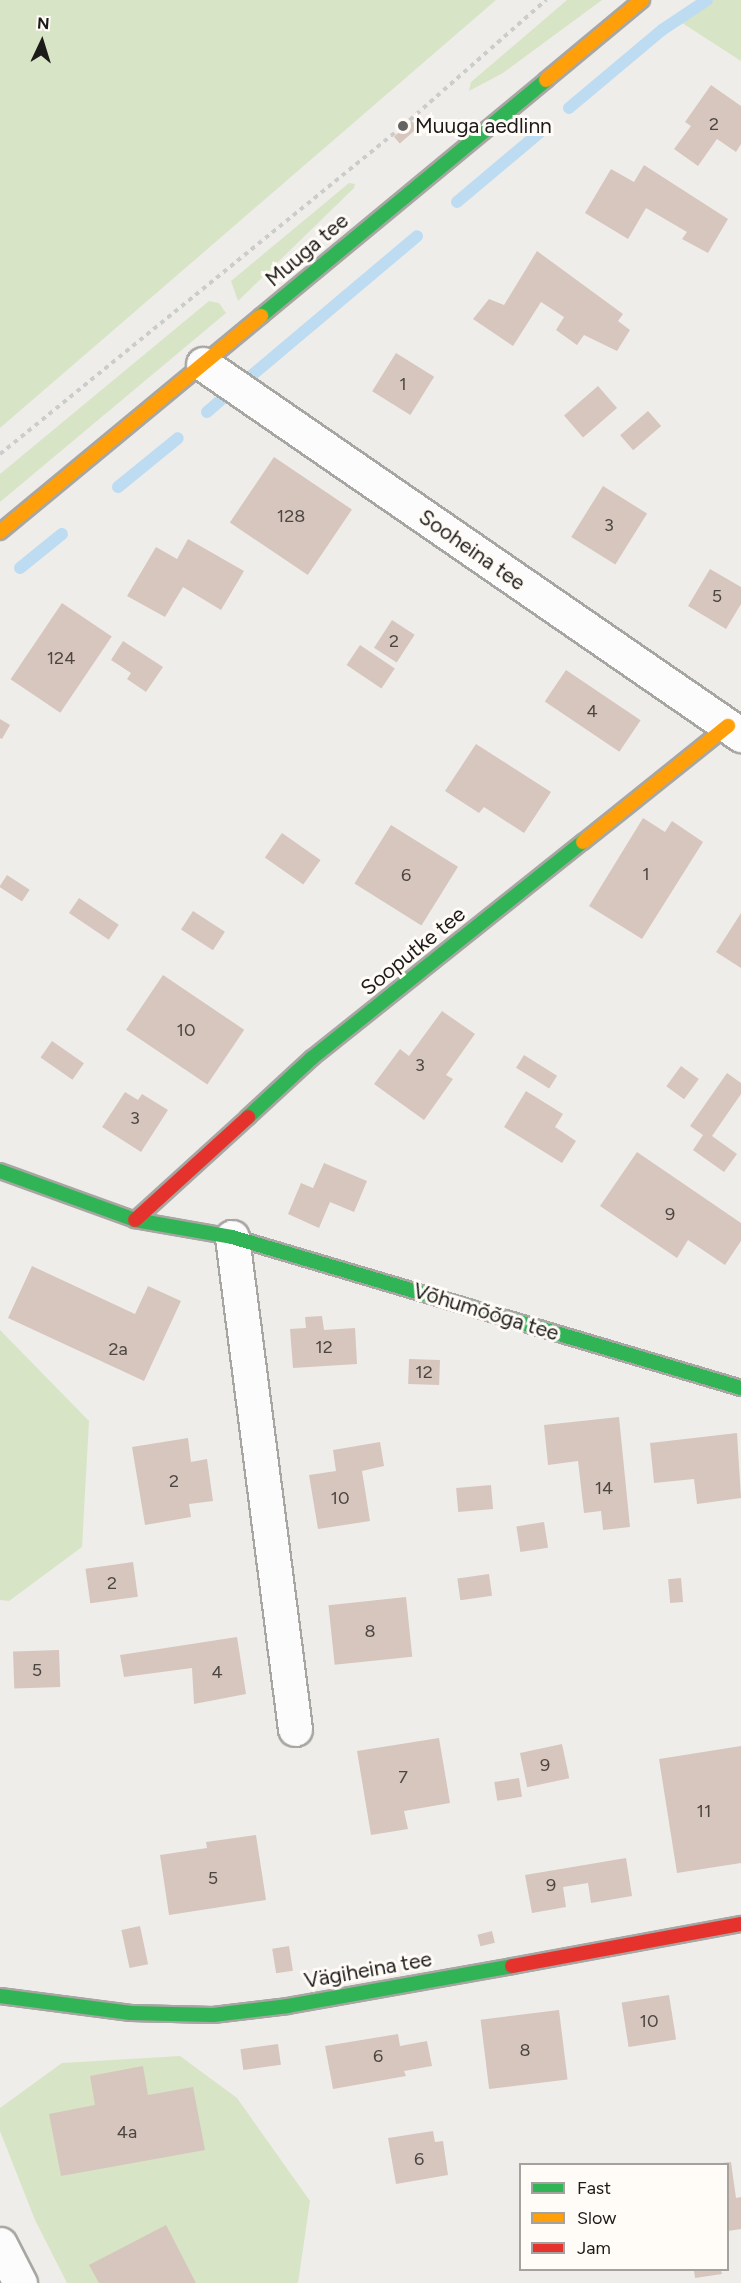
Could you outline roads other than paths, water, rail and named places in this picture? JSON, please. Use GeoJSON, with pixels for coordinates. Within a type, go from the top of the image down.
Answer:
{"type":"FeatureCollection","features":[{"type":"Feature","properties":{"kind":"street","name":"Muuga tee"},"geometry":{"type":"LineString","coordinates":[[0,532],[642,0]]}},
{"type":"Feature","properties":{"kind":"street","name":"Sooheina tee"},"geometry":{"type":"LineString","coordinates":[[203,364],[734,731]]}},
{"type":"Feature","properties":{"kind":"street","name":"Sooputke tee"},"geometry":{"type":"LineString","coordinates":[[135,1220],[312,1058],[734,731]]}},
{"type":"Feature","properties":{"kind":"street","name":"Võhumõõga tee"},"geometry":{"type":"LineString","coordinates":[[0,1171],[135,1220],[232,1237],[741,1388]]}},
{"type":"Feature","properties":{"kind":"street"},"geometry":{"type":"LineString","coordinates":[[232,1237],[295,1729]]}},
{"type":"Feature","properties":{"kind":"street","name":"Vägiheina tee"},"geometry":{"type":"LineString","coordinates":[[0,1996],[131,2013],[213,2015],[288,2006],[741,1923]]}},
{"type":"Feature","properties":{"kind":"street"},"geometry":{"type":"LineString","coordinates":[[0,2244],[20,2283]]}},
{"type":"Feature","properties":{"kind":"waterway"},"geometry":{"type":"LineString","coordinates":[[569,108],[662,30],[707,0]]}},
{"type":"Feature","properties":{"kind":"waterway"},"geometry":{"type":"LineString","coordinates":[[457,202],[540,132]]}},
{"type":"Feature","properties":{"kind":"waterway"},"geometry":{"type":"LineString","coordinates":[[251,376],[417,236]]}},
{"type":"Feature","properties":{"kind":"waterway"},"geometry":{"type":"LineString","coordinates":[[207,412],[221,400]]}},
{"type":"Feature","properties":{"kind":"waterway"},"geometry":{"type":"LineString","coordinates":[[118,487],[178,438]]}},
{"type":"Feature","properties":{"kind":"waterway"},"geometry":{"type":"LineString","coordinates":[[20,568],[62,534]]}},
{"type":"Feature","properties":{"kind":"place","name":"Muuga aedlinn"},"geometry":{"type":"Point","coordinates":[403,126]}}]}
